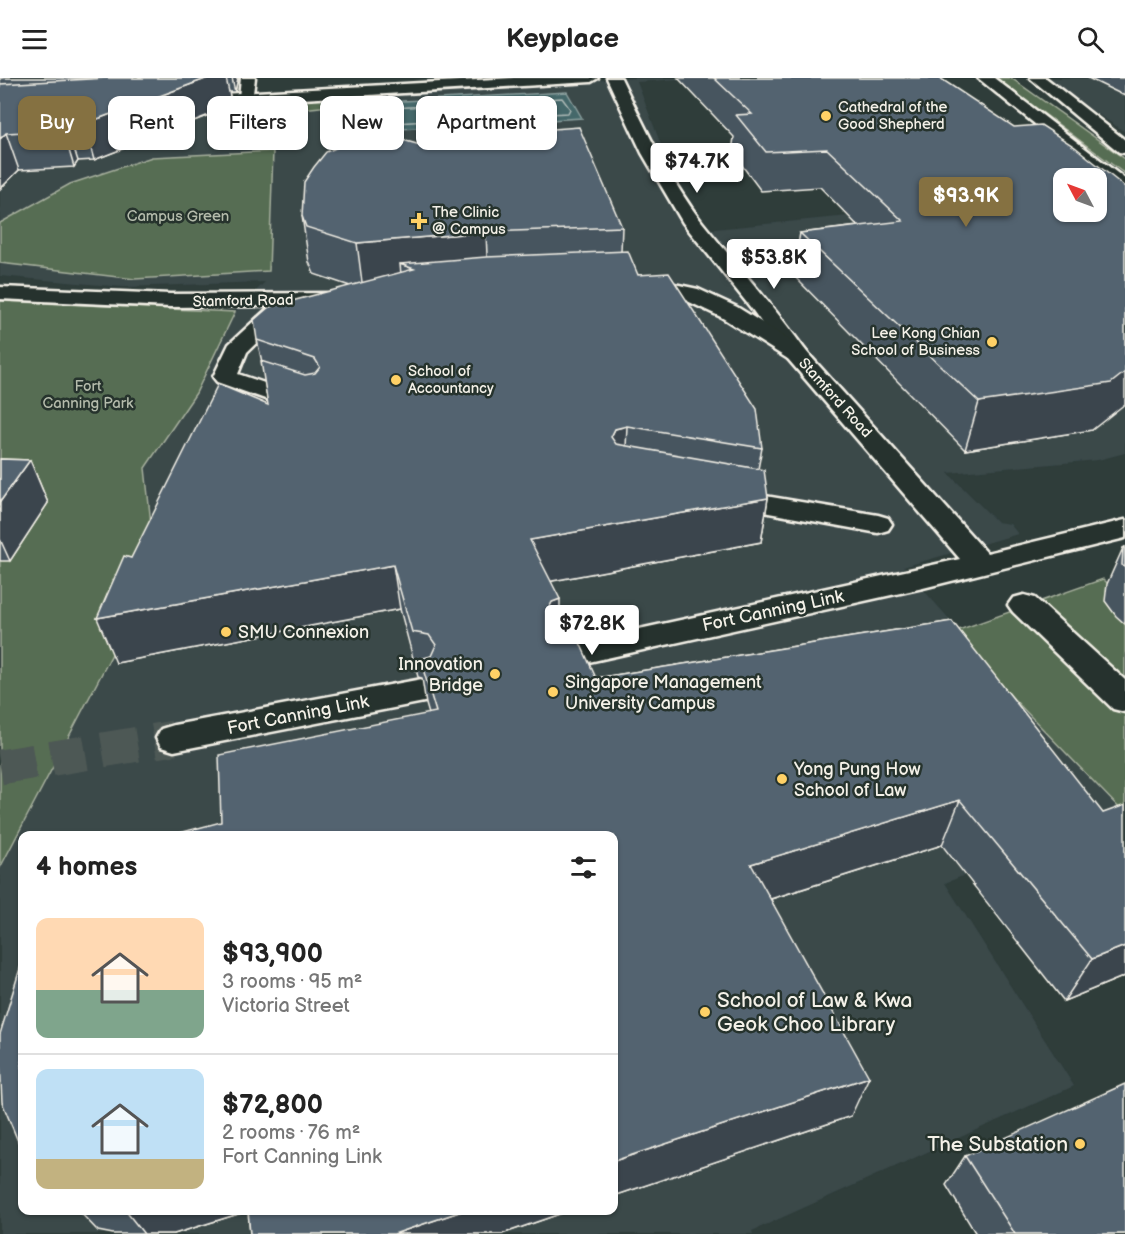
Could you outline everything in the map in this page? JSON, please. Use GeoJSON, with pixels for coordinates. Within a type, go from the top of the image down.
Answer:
{"type":"FeatureCollection","features":[{"type":"Feature","properties":{"kind":"main road"},"geometry":{"type":"LineString","coordinates":[[247,96],[248,78]]}},
{"type":"Feature","properties":{"kind":"main road"},"geometry":{"type":"LineString","coordinates":[[281,96],[591,78]]}},
{"type":"Feature","properties":{"kind":"main road"},"geometry":{"type":"LineString","coordinates":[[614,78],[650,153],[693,223],[759,303],[796,354]]}},
{"type":"Feature","properties":{"kind":"main road"},"geometry":{"type":"LineString","coordinates":[[985,78],[1125,188]]}},
{"type":"Feature","properties":{"kind":"main road"},"geometry":{"type":"LineString","coordinates":[[1037,78],[1125,148]]}},
{"type":"Feature","properties":{"kind":"main road","name":"Stamford Road"},"geometry":{"type":"LineString","coordinates":[[611,281],[633,281],[690,294],[729,312],[796,354],[980,564]]}},
{"type":"Feature","properties":{"kind":"main road","name":"Stamford Road"},"geometry":{"type":"LineString","coordinates":[[0,292],[105,300],[178,302],[267,302],[356,298]]}},
{"type":"Feature","properties":{"kind":"main road"},"geometry":{"type":"LineString","coordinates":[[274,315],[237,349],[225,377],[313,407]]}},
{"type":"Feature","properties":{"kind":"main road"},"geometry":{"type":"LineString","coordinates":[[694,491],[878,524]]}},
{"type":"Feature","properties":{"kind":"main road"},"geometry":{"type":"LineString","coordinates":[[980,564],[1125,529]]}},
{"type":"Feature","properties":{"kind":"main road","name":"Fort Canning Link"},"geometry":{"type":"LineString","coordinates":[[566,656],[980,564]]}},
{"type":"Feature","properties":{"kind":"main road"},"geometry":{"type":"LineString","coordinates":[[1024,604],[1125,700]]}},
{"type":"Feature","properties":{"kind":"main road","name":"Fort Canning Link"},"geometry":{"type":"LineString","coordinates":[[174,738],[422,691]]}},
{"type":"Feature","properties":{"kind":"shaded area","name":"Singapore Management University Campus"},"geometry":{"type":"Polygon","coordinates":[[[634,78],[695,78],[637,82],[694,231],[943,207],[1053,211],[1053,222],[1107,221],[1125,235],[1125,453],[1098,460],[948,473],[997,522],[1010,524],[1018,534],[903,567],[1122,813],[945,883],[1074,1086],[752,1231],[753,1234],[0,1234],[0,868],[18,833],[18,1215],[618,1215],[618,831],[19,831],[155,570],[145,468],[196,393],[235,312],[265,282],[123,287],[0,276],[0,121],[18,120],[18,150],[96,150],[96,114],[108,114],[108,150],[195,150],[195,108],[207,107],[207,150],[308,150],[308,100],[320,99],[320,150],[404,150],[404,96],[369,96],[634,78]]]}},
{"type":"Feature","properties":{"kind":"shaded area"},"geometry":{"type":"Polygon","coordinates":[[[1046,78],[1125,78],[1125,132],[1081,103],[1046,78]]]}},
{"type":"Feature","properties":{"kind":"green space"},"geometry":{"type":"Polygon","coordinates":[[[996,78],[1011,78],[1125,159],[1125,174],[996,78]]]}},
{"type":"Feature","properties":{"kind":"green space"},"geometry":{"type":"Polygon","coordinates":[[[308,99],[320,99],[320,107],[308,108],[308,99]]]}},
{"type":"Feature","properties":{"kind":"green space","name":"Campus Green"},"geometry":{"type":"Polygon","coordinates":[[[273,151],[269,271],[135,279],[0,263],[0,223],[70,184],[152,157],[273,151]]]}},
{"type":"Feature","properties":{"kind":"green space","name":"Fort Canning Park"},"geometry":{"type":"Polygon","coordinates":[[[0,301],[235,312],[196,393],[145,468],[156,570],[0,868],[0,301]]]}},
{"type":"Feature","properties":{"kind":"green space"},"geometry":{"type":"Polygon","coordinates":[[[1103,579],[1125,600],[1125,814],[950,633],[1103,579]]]}},
{"type":"Feature","properties":{"kind":"water"},"geometry":{"type":"Polygon","coordinates":[[[567,92],[582,118],[557,120],[557,96],[494,96],[567,92]]]}},
{"type":"Feature","properties":{"kind":"water"},"geometry":{"type":"Polygon","coordinates":[[[416,100],[416,128],[404,129],[404,101],[416,100]]]}},
{"type":"Feature","properties":{"kind":"building"},"geometry":{"type":"Polygon","coordinates":[[[108,78],[208,78],[159,96],[108,96],[108,115],[96,120],[96,96],[18,96],[18,132],[6,133],[0,139],[0,84],[108,78]]]}},
{"type":"Feature","properties":{"kind":"building"},"geometry":{"type":"Polygon","coordinates":[[[714,78],[940,78],[1014,127],[1041,125],[1075,147],[1101,168],[1053,168],[1053,222],[1107,222],[1107,173],[1125,187],[1125,372],[1111,383],[979,402],[800,233],[903,221],[827,149],[766,152],[736,115],[752,114],[714,78]]]}},
{"type":"Feature","properties":{"kind":"building"},"geometry":{"type":"Polygon","coordinates":[[[579,127],[622,227],[486,232],[357,243],[306,227],[302,216],[304,182],[326,152],[331,150],[404,150],[404,140],[416,144],[416,150],[557,150],[557,129],[579,127]]]}},
{"type":"Feature","properties":{"kind":"building"},"geometry":{"type":"Polygon","coordinates":[[[628,251],[638,275],[669,273],[757,409],[762,448],[627,426],[615,429],[611,437],[616,444],[764,470],[768,498],[530,540],[560,599],[552,602],[547,612],[553,621],[571,623],[596,678],[952,621],[1103,813],[1125,805],[1125,946],[1092,959],[960,800],[751,864],[869,1077],[618,1160],[618,831],[187,831],[221,822],[219,755],[436,712],[420,659],[431,656],[436,645],[429,635],[412,632],[393,565],[97,618],[124,556],[131,558],[218,384],[268,405],[261,361],[305,375],[315,373],[320,367],[315,359],[257,340],[254,320],[269,307],[414,269],[400,264],[486,257],[628,251]]]}},
{"type":"Feature","properties":{"kind":"building"},"geometry":{"type":"Polygon","coordinates":[[[0,459],[30,460],[0,502],[0,459]]]}},
{"type":"Feature","properties":{"kind":"building"},"geometry":{"type":"Polygon","coordinates":[[[1125,547],[1125,568],[1122,565],[1123,548],[1125,547]]]}},
{"type":"Feature","properties":{"kind":"building"},"geometry":{"type":"Polygon","coordinates":[[[18,975],[18,1141],[2,1102],[0,1034],[18,975]]]}},
{"type":"Feature","properties":{"kind":"building","name":"The Substation"},"geometry":{"type":"Polygon","coordinates":[[[1125,1084],[1125,1234],[1015,1234],[965,1156],[1125,1084]]]}},
{"type":"Feature","properties":{"kind":"building"},"geometry":{"type":"Polygon","coordinates":[[[248,1215],[450,1215],[394,1234],[250,1234],[248,1215]]]}},
{"type":"Feature","properties":{"kind":"tunnel"},"geometry":{"type":"LineString","coordinates":[[0,767],[174,738]]}},
{"type":"Feature","properties":{"kind":"place","name":"Cathedral of the Good Shepherd"},"geometry":{"type":"Point","coordinates":[826,116]}},
{"type":"Feature","properties":{"kind":"place","name":"The Clinic @ Campus"},"geometry":{"type":"Point","coordinates":[419,221]}},
{"type":"Feature","properties":{"kind":"place","name":"Lee Kong Chian School of Business"},"geometry":{"type":"Point","coordinates":[992,342]}},
{"type":"Feature","properties":{"kind":"place","name":"School of Accountancy"},"geometry":{"type":"Point","coordinates":[396,380]}},
{"type":"Feature","properties":{"kind":"place","name":"SMU Connexion"},"geometry":{"type":"Point","coordinates":[226,632]}},
{"type":"Feature","properties":{"kind":"place","name":"Innovation Bridge"},"geometry":{"type":"Point","coordinates":[495,674]}},
{"type":"Feature","properties":{"kind":"place","name":"Singapore Management University Campus"},"geometry":{"type":"Point","coordinates":[553,692]}},
{"type":"Feature","properties":{"kind":"place","name":"Yong Pung How School of Law"},"geometry":{"type":"Point","coordinates":[782,779]}},
{"type":"Feature","properties":{"kind":"place","name":"School of Law & Kwa Geok Choo Library"},"geometry":{"type":"Point","coordinates":[705,1012]}},
{"type":"Feature","properties":{"kind":"place","name":"The Substation"},"geometry":{"type":"Point","coordinates":[1080,1144]}}]}
